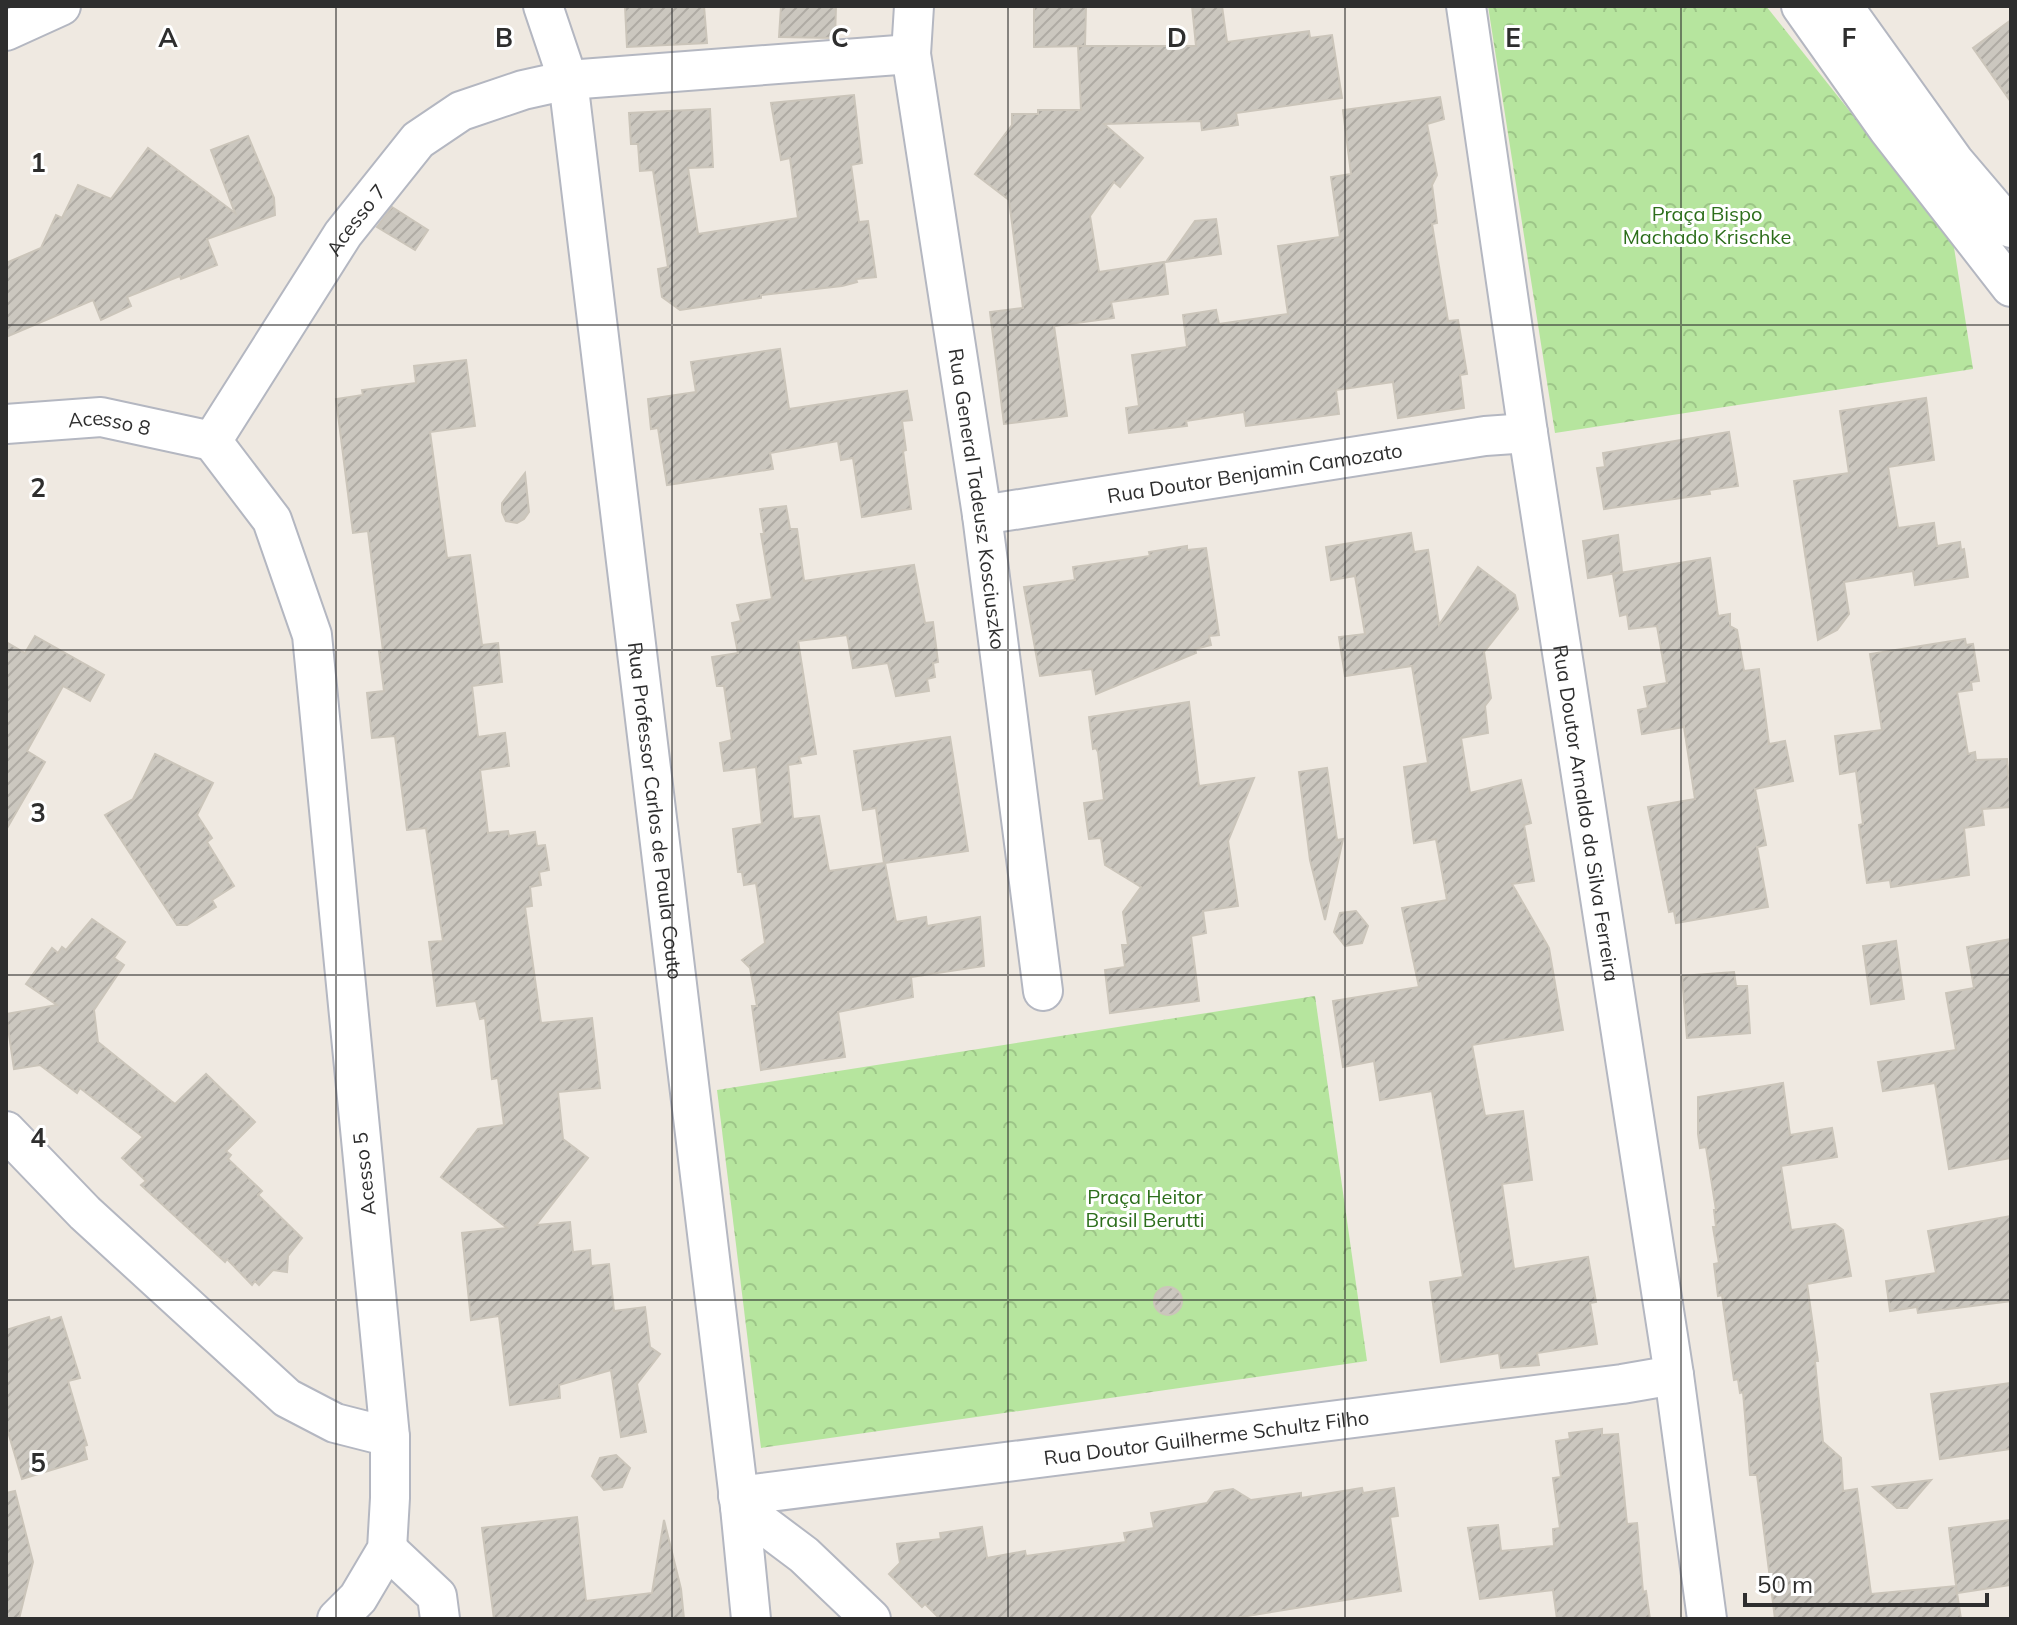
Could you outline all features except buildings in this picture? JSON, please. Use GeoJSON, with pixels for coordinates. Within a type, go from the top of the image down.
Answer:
{"type":"FeatureCollection","features":[{"type":"Feature","properties":{"kind":"street"},"geometry":{"type":"LineString","coordinates":[[6,31],[61,6]]}},
{"type":"Feature","properties":{"kind":"street","name":"Rua Professor Carlos de Paula Couto"},"geometry":{"type":"LineString","coordinates":[[543,6],[568,80],[751,1619]]}},
{"type":"Feature","properties":{"kind":"street","name":"Rua General Tadeusz Kosciuszko"},"geometry":{"type":"LineString","coordinates":[[914,6],[911,54],[982,515],[1043,991]]}},
{"type":"Feature","properties":{"kind":"street","name":"Rua Doutor Arnaldo da Silva Ferreira"},"geometry":{"type":"LineString","coordinates":[[1466,6],[1528,433],[1674,1375],[1707,1619]]}},
{"type":"Feature","properties":{"kind":"street"},"geometry":{"type":"LineString","coordinates":[[1801,6],[1888,129],[2011,287]]}},
{"type":"Feature","properties":{"kind":"street"},"geometry":{"type":"LineString","coordinates":[[1843,6],[1954,161],[2011,228]]}},
{"type":"Feature","properties":{"kind":"street","name":"Acesso 7"},"geometry":{"type":"LineString","coordinates":[[212,441],[343,234],[418,140],[461,111],[523,90],[568,80],[911,54]]}},
{"type":"Feature","properties":{"kind":"street","name":"Acesso 8"},"geometry":{"type":"LineString","coordinates":[[6,424],[101,417],[212,441]]}},
{"type":"Feature","properties":{"kind":"street","name":"Rua Doutor Benjamin Camozato"},"geometry":{"type":"LineString","coordinates":[[982,515],[1485,436],[1528,433]]}},
{"type":"Feature","properties":{"kind":"street","name":"Acesso 5"},"geometry":{"type":"LineString","coordinates":[[212,441],[272,520],[312,635],[390,1437],[387,1549]]}},
{"type":"Feature","properties":{"kind":"street"},"geometry":{"type":"LineString","coordinates":[[6,1131],[85,1213],[287,1398],[335,1423],[390,1437]]}},
{"type":"Feature","properties":{"kind":"street","name":"Rua Doutor Guilherme Schultz Filho"},"geometry":{"type":"LineString","coordinates":[[739,1502],[1674,1375]]}},
{"type":"Feature","properties":{"kind":"street"},"geometry":{"type":"LineString","coordinates":[[739,1502],[804,1555],[871,1619]]}},
{"type":"Feature","properties":{"kind":"street"},"geometry":{"type":"LineString","coordinates":[[337,1619],[358,1598],[387,1549],[437,1596],[440,1619]]}},
{"type":"Feature","properties":{"kind":"green space","name":"Praça Bispo Machado Krischke"},"geometry":{"type":"Polygon","coordinates":[[[1488,6],[1766,6],[1953,241],[1973,369],[1555,433],[1488,6]]]}},
{"type":"Feature","properties":{"kind":"green space","name":"Praça Heitor Brasil Berutti"},"geometry":{"type":"Polygon","coordinates":[[[1315,996],[1367,1361],[761,1448],[717,1090],[1315,996]]]}}]}
